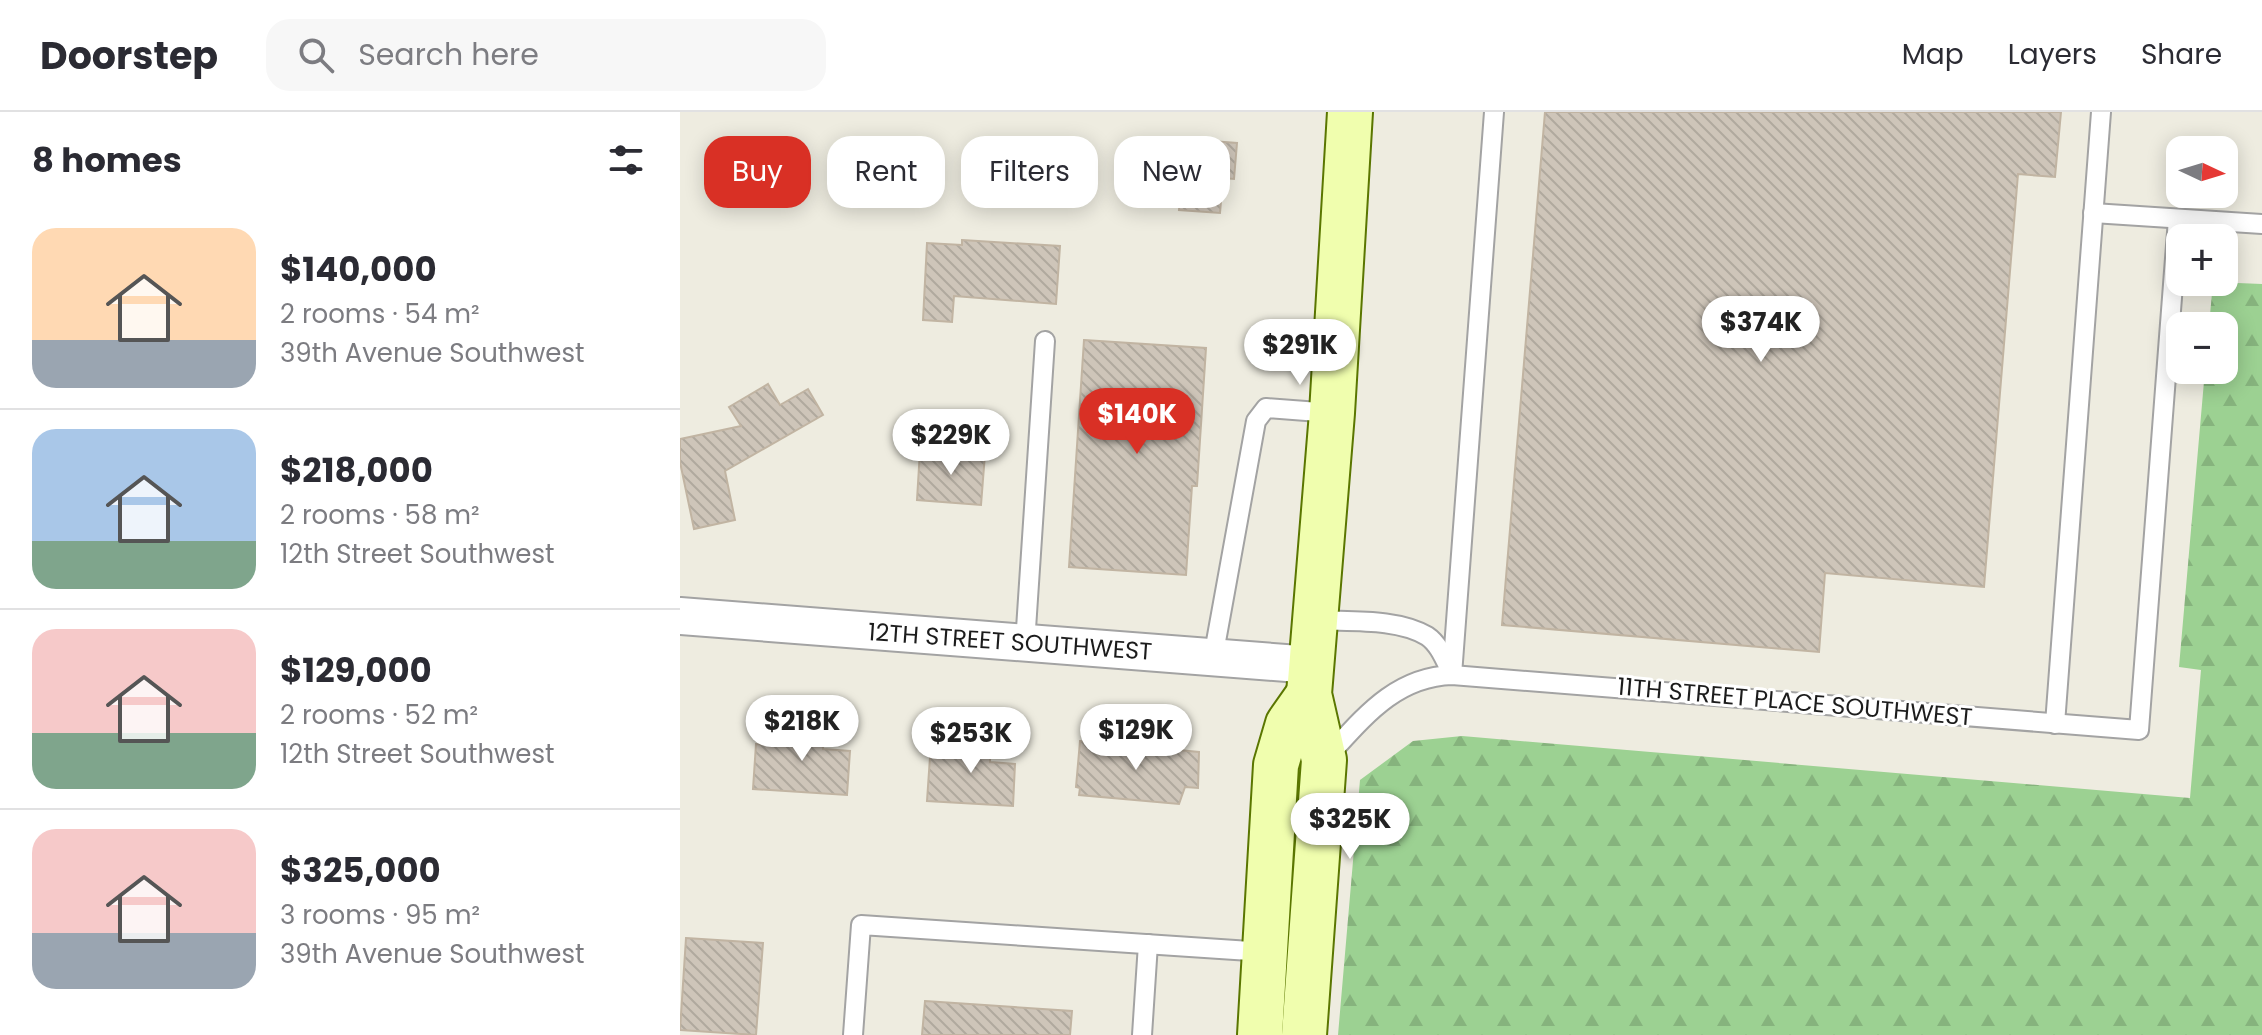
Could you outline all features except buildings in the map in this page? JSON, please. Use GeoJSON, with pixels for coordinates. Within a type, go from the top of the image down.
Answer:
{"type":"FeatureCollection","features":[{"type":"Feature","properties":{"kind":"main road"},"geometry":{"type":"LineString","coordinates":[[1304,1035],[1324,760],[1311,680],[1332,413],[1350,112]]}},
{"type":"Feature","properties":{"kind":"main road"},"geometry":{"type":"LineString","coordinates":[[1260,1035],[1276,765],[1288,724],[1311,680]]}},
{"type":"Feature","properties":{"kind":"street","name":"12TH STREET SOUTHWEST"},"geometry":{"type":"LineString","coordinates":[[694,617],[1213,658],[1311,680]]}},
{"type":"Feature","properties":{"kind":"lane"},"geometry":{"type":"LineString","coordinates":[[1452,675],[1494,112]]}},
{"type":"Feature","properties":{"kind":"lane"},"geometry":{"type":"LineString","coordinates":[[2055,724],[2101,112]]}},
{"type":"Feature","properties":{"kind":"lane"},"geometry":{"type":"LineString","coordinates":[[2093,213],[2262,224]]}},
{"type":"Feature","properties":{"kind":"lane","name":"11TH STREET PLACE SOUTHWEST"},"geometry":{"type":"LineString","coordinates":[[1324,760],[1386,697],[1407,683],[1428,676],[1452,675],[2139,730],[2178,219]]}},
{"type":"Feature","properties":{"kind":"lane"},"geometry":{"type":"LineString","coordinates":[[1025,644],[1045,341]]}},
{"type":"Feature","properties":{"kind":"lane"},"geometry":{"type":"LineString","coordinates":[[1213,658],[1256,421],[1266,408],[1332,413]]}},
{"type":"Feature","properties":{"kind":"lane"},"geometry":{"type":"LineString","coordinates":[[1316,620],[1397,626],[1426,636],[1438,647],[1452,675]]}},
{"type":"Feature","properties":{"kind":"lane"},"geometry":{"type":"LineString","coordinates":[[853,1035],[861,925],[1265,952]]}},
{"type":"Feature","properties":{"kind":"lane"},"geometry":{"type":"LineString","coordinates":[[1142,1035],[1148,944]]}},
{"type":"Feature","properties":{"kind":"green space"},"geometry":{"type":"Polygon","coordinates":[[[2238,283],[2262,284],[2262,1035],[1338,1035],[1360,780],[1413,741],[1462,736],[2190,798],[2201,670],[2179,667],[2204,384],[2238,384],[2238,312],[2210,312],[2212,296],[2238,296],[2238,283]]]}}]}
